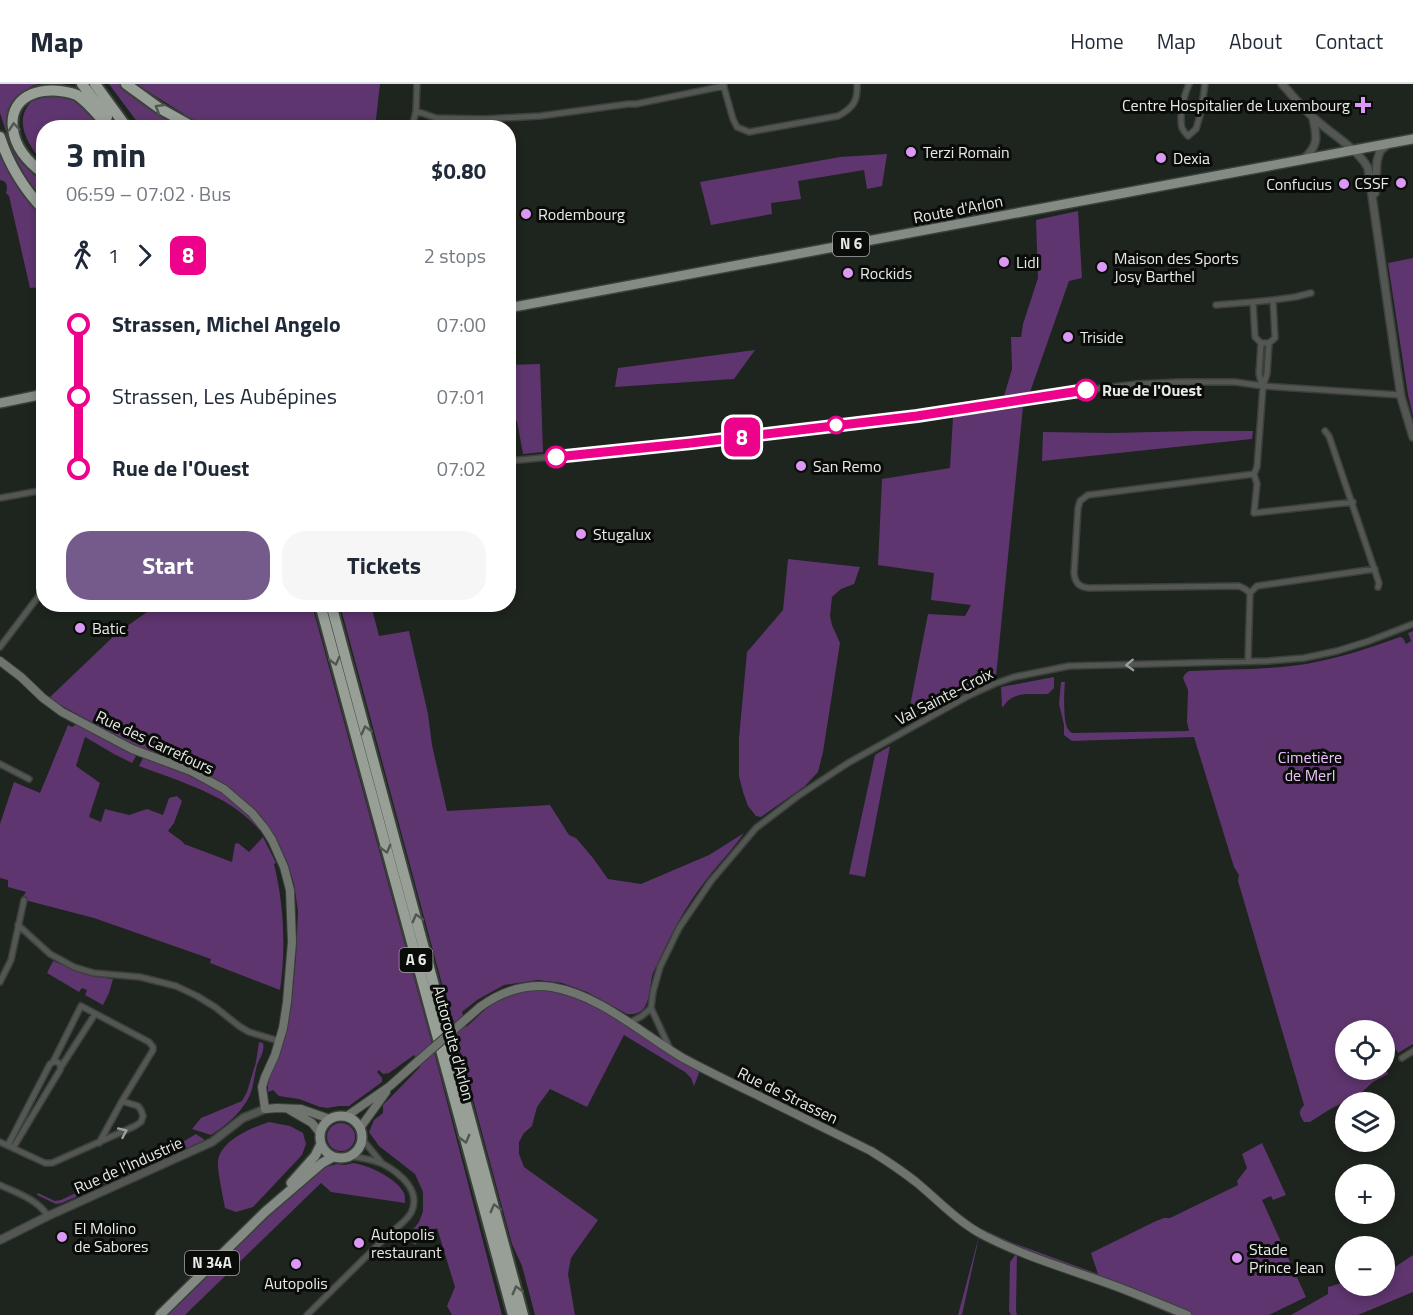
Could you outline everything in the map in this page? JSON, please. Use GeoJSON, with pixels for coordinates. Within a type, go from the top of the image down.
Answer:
{"type":"FeatureCollection","features":[{"type":"Feature","properties":{"kind":"highway"},"geometry":{"type":"LineString","coordinates":[[82,84],[108,120]]}},
{"type":"Feature","properties":{"kind":"highway"},"geometry":{"type":"LineString","coordinates":[[95,84],[121,120]]}},
{"type":"Feature","properties":{"kind":"highway"},"geometry":{"type":"LineString","coordinates":[[126,84],[159,108],[181,120]]}},
{"type":"Feature","properties":{"kind":"highway"},"geometry":{"type":"LineString","coordinates":[[36,167],[27,160],[17,144],[13,130],[13,114],[21,99],[34,89],[49,86],[64,88],[77,95],[102,120]]}},
{"type":"Feature","properties":{"kind":"highway"},"geometry":{"type":"LineString","coordinates":[[0,138],[12,167],[36,201]]}},
{"type":"Feature","properties":{"kind":"highway","name":"Autoroute d'Arlon"},"geometry":{"type":"LineString","coordinates":[[322,612],[513,1315]]}},
{"type":"Feature","properties":{"kind":"highway","name":"Autoroute d'Arlon"},"geometry":{"type":"LineString","coordinates":[[333,612],[523,1315]]}},
{"type":"Feature","properties":{"kind":"main road","name":"Route d'Arlon"},"geometry":{"type":"LineString","coordinates":[[516,307],[1413,140]]}},
{"type":"Feature","properties":{"kind":"main road"},"geometry":{"type":"LineString","coordinates":[[0,403],[36,396]]}},
{"type":"Feature","properties":{"kind":"main road","name":"Rue des Carrefours"},"geometry":{"type":"LineString","coordinates":[[0,661],[46,701],[79,721],[132,749],[201,776],[224,789],[241,802],[265,829],[284,867],[292,911],[291,972],[287,1002],[279,1041],[262,1087],[265,1110]]}},
{"type":"Feature","properties":{"kind":"main road","name":"Rue de Strassen"},"geometry":{"type":"LineString","coordinates":[[346,1116],[390,1086],[493,998],[524,987],[550,987],[566,990],[603,1006],[702,1068],[871,1151],[900,1169],[955,1216],[984,1235],[1187,1315]]}},
{"type":"Feature","properties":{"kind":"main road","name":"Rue de Strassen"},"geometry":{"type":"LineString","coordinates":[[360,1128],[390,1086]]}},
{"type":"Feature","properties":{"kind":"main road"},"geometry":{"type":"LineString","coordinates":[[287,1108],[312,1123],[320,1133]]}},
{"type":"Feature","properties":{"kind":"main road"},"geometry":{"type":"LineString","coordinates":[[265,1110],[301,1109],[330,1119]]}},
{"type":"Feature","properties":{"kind":"main road"},"geometry":{"type":"LineString","coordinates":[[336,1116],[346,1116],[357,1123],[360,1128],[362,1139],[359,1149],[345,1158],[333,1157],[324,1150],[320,1133],[322,1127],[330,1119],[336,1116]]}},
{"type":"Feature","properties":{"kind":"main road","name":"N 34A"},"geometry":{"type":"LineString","coordinates":[[265,1212],[315,1156],[321,1144]]}},
{"type":"Feature","properties":{"kind":"main road","name":"N 34A"},"geometry":{"type":"LineString","coordinates":[[160,1315],[265,1212],[322,1163],[333,1157]]}},
{"type":"Feature","properties":{"kind":"street"},"geometry":{"type":"LineString","coordinates":[[414,120],[417,84]]}},
{"type":"Feature","properties":{"kind":"street"},"geometry":{"type":"LineString","coordinates":[[416,111],[436,118],[484,119],[540,116],[628,104],[636,105],[724,85],[737,127],[749,132],[838,116],[848,111],[853,105],[857,84]]}},
{"type":"Feature","properties":{"kind":"street"},"geometry":{"type":"LineString","coordinates":[[1189,84],[1182,115],[1182,129],[1188,136],[1196,129],[1205,84]]}},
{"type":"Feature","properties":{"kind":"street"},"geometry":{"type":"LineString","coordinates":[[1282,84],[1313,118],[1353,151],[1368,168],[1401,395],[1413,437]]}},
{"type":"Feature","properties":{"kind":"street"},"geometry":{"type":"LineString","coordinates":[[1303,160],[1316,144],[1313,118]]}},
{"type":"Feature","properties":{"kind":"street"},"geometry":{"type":"LineString","coordinates":[[1375,211],[1377,160],[1380,151],[1388,144]]}},
{"type":"Feature","properties":{"kind":"street"},"geometry":{"type":"LineString","coordinates":[[1216,305],[1273,300],[1311,293]]}},
{"type":"Feature","properties":{"kind":"street"},"geometry":{"type":"LineString","coordinates":[[1253,302],[1255,337],[1261,343],[1269,343],[1275,338],[1273,300]]}},
{"type":"Feature","properties":{"kind":"street"},"geometry":{"type":"LineString","coordinates":[[1261,343],[1259,374],[1263,386]]}},
{"type":"Feature","properties":{"kind":"street"},"geometry":{"type":"LineString","coordinates":[[1269,343],[1268,374],[1263,386],[1257,467],[1254,474],[1257,484],[1254,513],[1353,502]]}},
{"type":"Feature","properties":{"kind":"street"},"geometry":{"type":"LineString","coordinates":[[516,460],[734,438],[928,414],[1086,390],[1179,382],[1235,382],[1263,386],[1401,395]]}},
{"type":"Feature","properties":{"kind":"street"},"geometry":{"type":"LineString","coordinates":[[1325,431],[1329,436],[1353,502],[1375,569],[1378,586]]}},
{"type":"Feature","properties":{"kind":"street"},"geometry":{"type":"LineString","coordinates":[[1250,593],[1239,586],[1089,588],[1078,585],[1074,573],[1078,508],[1080,501],[1088,495],[1254,474]]}},
{"type":"Feature","properties":{"kind":"street"},"geometry":{"type":"LineString","coordinates":[[0,498],[36,491]]}},
{"type":"Feature","properties":{"kind":"street"},"geometry":{"type":"LineString","coordinates":[[1248,661],[1250,593],[1257,586],[1375,569]]}},
{"type":"Feature","properties":{"kind":"street"},"geometry":{"type":"LineString","coordinates":[[0,646],[36,599]]}},
{"type":"Feature","properties":{"kind":"street","name":"Val Sainte-Croix"},"geometry":{"type":"LineString","coordinates":[[651,1008],[660,967],[679,928],[711,881],[759,826],[831,774],[968,696],[1014,677],[1069,666],[1268,661],[1304,657],[1337,651],[1413,624]]}},
{"type":"Feature","properties":{"kind":"street"},"geometry":{"type":"LineString","coordinates":[[0,764],[29,779]]}},
{"type":"Feature","properties":{"kind":"street"},"geometry":{"type":"LineString","coordinates":[[0,982],[11,960],[24,900]]}},
{"type":"Feature","properties":{"kind":"street"},"geometry":{"type":"LineString","coordinates":[[18,925],[50,954],[74,967],[94,973],[140,977],[176,986],[193,993],[249,1032],[279,1041]]}},
{"type":"Feature","properties":{"kind":"street"},"geometry":{"type":"LineString","coordinates":[[11,1146],[44,1074],[53,1062],[81,1005],[149,1042],[153,1047],[152,1053],[99,1143]]}},
{"type":"Feature","properties":{"kind":"street"},"geometry":{"type":"LineString","coordinates":[[629,1023],[651,1008],[671,1050]]}},
{"type":"Feature","properties":{"kind":"street"},"geometry":{"type":"LineString","coordinates":[[11,1146],[96,1014]]}},
{"type":"Feature","properties":{"kind":"street"},"geometry":{"type":"LineString","coordinates":[[69,1028],[82,1035]]}},
{"type":"Feature","properties":{"kind":"street"},"geometry":{"type":"LineString","coordinates":[[1402,1058],[1413,1051]]}},
{"type":"Feature","properties":{"kind":"street"},"geometry":{"type":"LineString","coordinates":[[53,1062],[57,1061],[61,1067]]}},
{"type":"Feature","properties":{"kind":"street"},"geometry":{"type":"LineString","coordinates":[[0,1142],[45,1163],[52,1163],[141,1122],[143,1116],[138,1106],[122,1101]]}},
{"type":"Feature","properties":{"kind":"street","name":"Rue de l'Industrie"},"geometry":{"type":"LineString","coordinates":[[0,1240],[212,1142],[243,1118],[265,1110]]}},
{"type":"Feature","properties":{"kind":"street"},"geometry":{"type":"LineString","coordinates":[[362,1139],[382,1164]]}},
{"type":"Feature","properties":{"kind":"street"},"geometry":{"type":"LineString","coordinates":[[307,1315],[399,1226],[410,1214],[413,1206],[414,1197],[411,1189],[401,1176],[382,1164],[350,1156]]}},
{"type":"Feature","properties":{"kind":"street"},"geometry":{"type":"LineString","coordinates":[[0,1185],[34,1201],[48,1216]]}},
{"type":"Feature","properties":{"kind":"green space"},"geometry":{"type":"Polygon","coordinates":[[[0,84],[38,84],[18,97],[17,151],[36,176],[36,193],[29,185],[13,154],[0,113],[0,84]]]}},
{"type":"Feature","properties":{"kind":"green space"},"geometry":{"type":"Polygon","coordinates":[[[109,84],[121,84],[177,120],[136,120],[109,84]]]}},
{"type":"Feature","properties":{"kind":"green space"},"geometry":{"type":"Polygon","coordinates":[[[136,84],[380,84],[376,120],[191,120],[183,116],[184,114],[136,84]]]}},
{"type":"Feature","properties":{"kind":"green space"},"geometry":{"type":"Polygon","coordinates":[[[48,93],[70,95],[94,120],[36,120],[36,154],[25,134],[23,118],[31,102],[48,93]]]}},
{"type":"Feature","properties":{"kind":"green space"},"geometry":{"type":"Polygon","coordinates":[[[0,154],[19,190],[36,208],[36,288],[30,288],[9,196],[6,193],[6,184],[0,180],[0,154]]]}},
{"type":"Feature","properties":{"kind":"green space"},"geometry":{"type":"Polygon","coordinates":[[[887,154],[882,186],[867,189],[864,170],[798,181],[801,199],[771,203],[772,214],[711,225],[700,182],[840,157],[887,154]]]}},
{"type":"Feature","properties":{"kind":"green space"},"geometry":{"type":"Polygon","coordinates":[[[1078,211],[1082,278],[1069,281],[1030,392],[1004,396],[1012,369],[1011,337],[1021,337],[1038,278],[1036,220],[1078,211]]]}},
{"type":"Feature","properties":{"kind":"green space"},"geometry":{"type":"Polygon","coordinates":[[[1413,258],[1413,416],[1388,263],[1413,258]]]}},
{"type":"Feature","properties":{"kind":"green space"},"geometry":{"type":"Polygon","coordinates":[[[755,350],[734,379],[615,387],[618,368],[755,350]]]}},
{"type":"Feature","properties":{"kind":"green space"},"geometry":{"type":"Polygon","coordinates":[[[540,364],[543,452],[523,454],[516,421],[516,365],[540,364]]]}},
{"type":"Feature","properties":{"kind":"green space"},"geometry":{"type":"Polygon","coordinates":[[[1023,407],[996,676],[958,693],[913,720],[909,711],[928,614],[965,616],[971,605],[931,600],[934,573],[878,565],[882,479],[950,468],[953,417],[1023,407]]]}},
{"type":"Feature","properties":{"kind":"green space"},"geometry":{"type":"Polygon","coordinates":[[[1253,431],[1252,439],[1042,461],[1043,432],[1253,431]]]}},
{"type":"Feature","properties":{"kind":"green space"},"geometry":{"type":"Polygon","coordinates":[[[788,559],[860,567],[854,584],[841,589],[832,597],[830,616],[840,643],[818,772],[805,786],[761,817],[756,816],[748,806],[739,776],[739,738],[747,652],[783,610],[788,559]]]}},
{"type":"Feature","properties":{"kind":"green space"},"geometry":{"type":"Polygon","coordinates":[[[147,612],[314,612],[431,1040],[502,1315],[452,1315],[447,1306],[455,1287],[437,1228],[430,1231],[415,1245],[412,1242],[397,1241],[411,1232],[419,1222],[423,1211],[423,1192],[415,1174],[379,1146],[369,1132],[374,1120],[383,1113],[383,1105],[420,1067],[414,1055],[389,1073],[383,1074],[379,1070],[377,1072],[382,1082],[349,1106],[320,1107],[299,1099],[279,1096],[273,1090],[268,1092],[269,1078],[278,1056],[291,1009],[296,956],[298,911],[288,864],[278,842],[255,811],[228,787],[186,765],[139,748],[49,698],[116,634],[147,612]]]}},
{"type":"Feature","properties":{"kind":"green space"},"geometry":{"type":"Polygon","coordinates":[[[342,612],[373,612],[379,636],[409,631],[447,811],[550,805],[569,835],[576,838],[608,879],[641,884],[709,855],[744,833],[703,884],[681,917],[653,973],[648,1001],[641,1011],[627,1014],[587,992],[562,983],[538,980],[504,985],[477,1000],[462,1012],[466,1027],[494,1003],[511,995],[529,991],[564,994],[612,1017],[698,1070],[699,1073],[694,1086],[691,1078],[685,1072],[624,1035],[587,1107],[550,1089],[537,1107],[532,1126],[519,1142],[519,1154],[524,1167],[598,1220],[571,1258],[568,1274],[575,1315],[535,1315],[522,1266],[512,1244],[342,612]]]}},
{"type":"Feature","properties":{"kind":"green space","name":"Cimetière de Merl"},"geometry":{"type":"Polygon","coordinates":[[[1413,631],[1413,1044],[1398,1053],[1395,1048],[1395,1020],[1335,1020],[1335,1080],[1377,1080],[1362,1092],[1335,1092],[1335,1107],[1310,1122],[1304,1122],[1300,1113],[1304,1105],[1238,881],[1239,875],[1234,867],[1194,737],[1072,741],[1064,735],[1059,704],[1061,682],[1065,682],[1066,726],[1072,733],[1189,731],[1188,690],[1183,678],[1189,671],[1306,664],[1330,659],[1400,637],[1406,644],[1411,641],[1408,633],[1413,631]]]}},
{"type":"Feature","properties":{"kind":"green space"},"geometry":{"type":"Polygon","coordinates":[[[1054,677],[1054,688],[1048,694],[1017,696],[1002,707],[1001,687],[1054,677]]]}},
{"type":"Feature","properties":{"kind":"green space"},"geometry":{"type":"Polygon","coordinates":[[[76,724],[136,756],[132,763],[85,737],[76,766],[100,783],[89,817],[101,822],[105,809],[129,815],[147,809],[163,815],[169,798],[177,796],[182,801],[174,823],[168,831],[184,844],[232,862],[235,844],[238,843],[249,852],[263,837],[276,863],[274,864],[282,911],[283,959],[280,990],[210,963],[211,959],[94,918],[21,899],[26,892],[8,887],[8,880],[0,878],[0,824],[14,782],[40,793],[68,725],[72,727],[76,724]]]}},
{"type":"Feature","properties":{"kind":"green space"},"geometry":{"type":"Polygon","coordinates":[[[890,746],[865,877],[849,874],[875,755],[890,746]]]}},
{"type":"Feature","properties":{"kind":"green space"},"geometry":{"type":"Polygon","coordinates":[[[143,758],[207,784],[235,803],[260,829],[234,808],[204,791],[139,766],[143,758]]]}},
{"type":"Feature","properties":{"kind":"green space"},"geometry":{"type":"Polygon","coordinates":[[[53,961],[91,976],[113,979],[103,1005],[85,995],[87,990],[82,988],[79,992],[47,973],[53,961]]]}},
{"type":"Feature","properties":{"kind":"green space"},"geometry":{"type":"Polygon","coordinates":[[[259,1042],[263,1043],[263,1052],[257,1065],[252,1089],[241,1109],[230,1121],[211,1135],[192,1129],[201,1118],[242,1101],[256,1062],[259,1042]]]}},
{"type":"Feature","properties":{"kind":"green space"},"geometry":{"type":"Polygon","coordinates":[[[269,1122],[290,1126],[303,1133],[306,1144],[302,1155],[253,1207],[236,1212],[225,1208],[218,1171],[220,1154],[238,1136],[269,1122]]]}},
{"type":"Feature","properties":{"kind":"green space"},"geometry":{"type":"Polygon","coordinates":[[[341,1123],[351,1127],[355,1137],[351,1147],[341,1151],[331,1147],[327,1137],[331,1127],[341,1123]]]}},
{"type":"Feature","properties":{"kind":"green space"},"geometry":{"type":"Polygon","coordinates":[[[196,1134],[205,1140],[62,1203],[56,1204],[37,1195],[38,1193],[55,1201],[61,1200],[196,1134]]]}},
{"type":"Feature","properties":{"kind":"green space"},"geometry":{"type":"Polygon","coordinates":[[[1262,1143],[1286,1195],[1273,1200],[1271,1196],[1262,1200],[1306,1297],[1269,1315],[1173,1315],[1104,1286],[1017,1254],[1017,1315],[1011,1315],[1009,1311],[1010,1262],[1016,1254],[979,1237],[962,1315],[958,1315],[979,1236],[982,1229],[1013,1243],[1098,1274],[1091,1253],[1238,1185],[1237,1181],[1247,1168],[1242,1154],[1262,1143]]]}},
{"type":"Feature","properties":{"kind":"green space"},"geometry":{"type":"Polygon","coordinates":[[[353,1163],[367,1166],[389,1177],[404,1193],[405,1203],[331,1192],[321,1183],[185,1315],[165,1315],[285,1198],[322,1168],[353,1163]]]}},
{"type":"Feature","properties":{"kind":"green space"},"geometry":{"type":"Polygon","coordinates":[[[1413,1255],[1413,1292],[1358,1315],[1291,1315],[1328,1294],[1328,1287],[1335,1285],[1335,1296],[1395,1296],[1395,1267],[1413,1255]]]}},
{"type":"Feature","properties":{"kind":"bus line","name":"8"},"geometry":{"type":"LineString","coordinates":[[556,457],[917,416],[1086,390]]}},
{"type":"Feature","properties":{"kind":"place","name":"Centre Hospitalier de Luxembourg"},"geometry":{"type":"Point","coordinates":[1363,105]}},
{"type":"Feature","properties":{"kind":"place","name":"Terzi Romain"},"geometry":{"type":"Point","coordinates":[911,152]}},
{"type":"Feature","properties":{"kind":"place","name":"Dexia"},"geometry":{"type":"Point","coordinates":[1161,158]}},
{"type":"Feature","properties":{"kind":"place","name":"CSSF"},"geometry":{"type":"Point","coordinates":[1401,183]}},
{"type":"Feature","properties":{"kind":"place","name":"Confucius"},"geometry":{"type":"Point","coordinates":[1344,184]}},
{"type":"Feature","properties":{"kind":"place","name":"Rodembourg"},"geometry":{"type":"Point","coordinates":[526,214]}},
{"type":"Feature","properties":{"kind":"place","name":"Lidl"},"geometry":{"type":"Point","coordinates":[1004,262]}},
{"type":"Feature","properties":{"kind":"place","name":"Maison des Sports Josy Barthel"},"geometry":{"type":"Point","coordinates":[1102,267]}},
{"type":"Feature","properties":{"kind":"place","name":"Rockids"},"geometry":{"type":"Point","coordinates":[848,273]}},
{"type":"Feature","properties":{"kind":"place","name":"Triside"},"geometry":{"type":"Point","coordinates":[1068,337]}},
{"type":"Feature","properties":{"kind":"place","name":"Rue de l'Ouest"},"geometry":{"type":"Point","coordinates":[1086,390]}},
{"type":"Feature","properties":{"kind":"place","name":"San Remo"},"geometry":{"type":"Point","coordinates":[801,466]}},
{"type":"Feature","properties":{"kind":"place","name":"Stugalux"},"geometry":{"type":"Point","coordinates":[581,534]}},
{"type":"Feature","properties":{"kind":"place","name":"Batic"},"geometry":{"type":"Point","coordinates":[80,628]}},
{"type":"Feature","properties":{"kind":"place","name":"El Molino de Sabores"},"geometry":{"type":"Point","coordinates":[62,1237]}},
{"type":"Feature","properties":{"kind":"place","name":"Autopolis restaurant"},"geometry":{"type":"Point","coordinates":[359,1243]}},
{"type":"Feature","properties":{"kind":"place","name":"Stade Prince Jean"},"geometry":{"type":"Point","coordinates":[1237,1258]}},
{"type":"Feature","properties":{"kind":"place","name":"Autopolis"},"geometry":{"type":"Point","coordinates":[296,1264]}}]}
